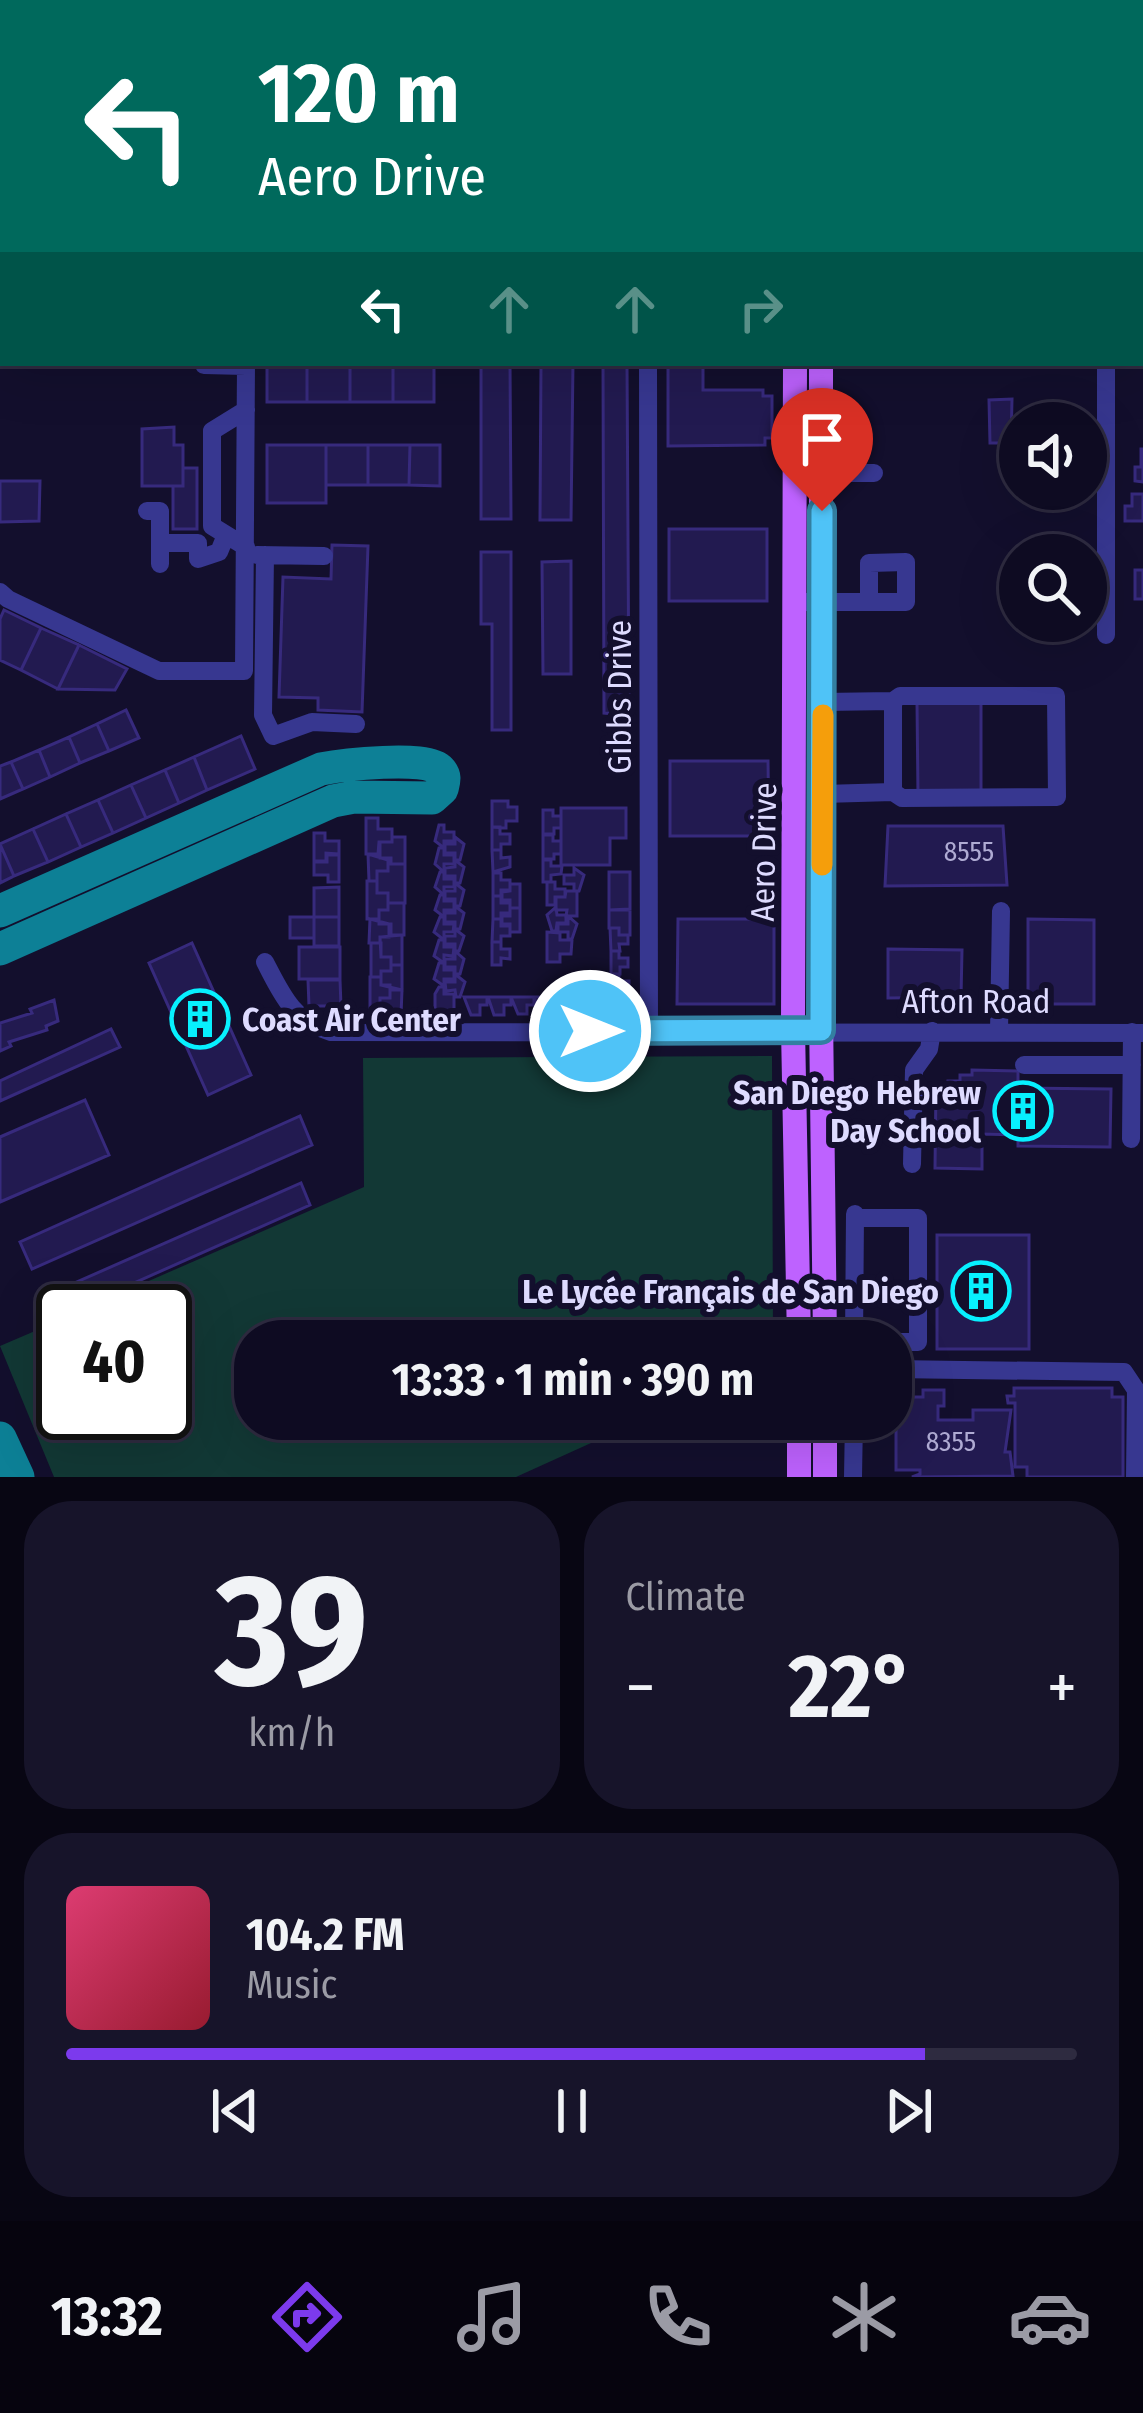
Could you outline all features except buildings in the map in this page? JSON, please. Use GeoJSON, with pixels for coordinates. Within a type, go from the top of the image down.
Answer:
{"type":"FeatureCollection","features":[{"type":"Feature","properties":{"kind":"main road","name":"Aero Drive"},"geometry":{"type":"LineString","coordinates":[[795,366],[796,602],[808,1030],[824,1320]]}},
{"type":"Feature","properties":{"kind":"main road","name":"Aero Drive"},"geometry":{"type":"LineString","coordinates":[[800,1320],[808,1030],[823,794],[821,366]]}},
{"type":"Feature","properties":{"kind":"main road"},"geometry":{"type":"LineString","coordinates":[[799,1440],[799,1477]]}},
{"type":"Feature","properties":{"kind":"main road"},"geometry":{"type":"LineString","coordinates":[[825,1440],[825,1477]]}},
{"type":"Feature","properties":{"kind":"street"},"geometry":{"type":"LineString","coordinates":[[246,366],[254,643],[263,715],[273,736],[312,722],[356,724]]}},
{"type":"Feature","properties":{"kind":"street","name":"Gibbs Drive"},"geometry":{"type":"LineString","coordinates":[[648,366],[649,1031]]}},
{"type":"Feature","properties":{"kind":"street"},"geometry":{"type":"LineString","coordinates":[[1106,366],[1106,534]]}},
{"type":"Feature","properties":{"kind":"street"},"geometry":{"type":"LineString","coordinates":[[246,410],[212,431],[212,526],[252,552],[324,556]]}},
{"type":"Feature","properties":{"kind":"street"},"geometry":{"type":"LineString","coordinates":[[821,473],[874,473]]}},
{"type":"Feature","properties":{"kind":"street"},"geometry":{"type":"LineString","coordinates":[[147,511],[160,511],[160,564]]}},
{"type":"Feature","properties":{"kind":"street"},"geometry":{"type":"LineString","coordinates":[[160,543],[198,543],[198,559],[218,552],[226,535]]}},
{"type":"Feature","properties":{"kind":"street"},"geometry":{"type":"LineString","coordinates":[[0,592],[158,671],[244,671],[254,643]]}},
{"type":"Feature","properties":{"kind":"street"},"geometry":{"type":"LineString","coordinates":[[796,602],[869,602]]}},
{"type":"Feature","properties":{"kind":"street"},"geometry":{"type":"LineString","coordinates":[[823,702],[892,701],[900,696],[1056,696],[1057,797],[823,794]]}},
{"type":"Feature","properties":{"kind":"street"},"geometry":{"type":"LineString","coordinates":[[892,701],[893,793]]}},
{"type":"Feature","properties":{"kind":"street"},"geometry":{"type":"LineString","coordinates":[[999,1032],[1001,911]]}},
{"type":"Feature","properties":{"kind":"street","name":"Afton Road"},"geometry":{"type":"LineString","coordinates":[[266,962],[288,1007],[316,1028],[331,1032],[1138,1033]]}},
{"type":"Feature","properties":{"kind":"street"},"geometry":{"type":"LineString","coordinates":[[912,1164],[914,1070],[928,1049],[932,1031]]}},
{"type":"Feature","properties":{"kind":"street"},"geometry":{"type":"LineString","coordinates":[[1131,1139],[1132,1065],[1138,1033]]}},
{"type":"Feature","properties":{"kind":"street"},"geometry":{"type":"LineString","coordinates":[[1024,1065],[1132,1065]]}},
{"type":"Feature","properties":{"kind":"street"},"geometry":{"type":"LineString","coordinates":[[854,1320],[855,1216],[917,1219],[918,1342],[912,1342]]}},
{"type":"Feature","properties":{"kind":"street"},"geometry":{"type":"LineString","coordinates":[[912,1369],[1124,1372],[1136,1390],[1135,1477]]}},
{"type":"Feature","properties":{"kind":"street"},"geometry":{"type":"LineString","coordinates":[[854,1440],[854,1477]]}},
{"type":"Feature","properties":{"kind":"green space"},"geometry":{"type":"Polygon","coordinates":[[[772,1056],[773,1320],[234,1320],[234,1440],[598,1440],[516,1477],[54,1477],[39,1440],[192,1440],[192,1284],[142,1284],[364,1187],[363,1058],[772,1056]]]}},
{"type":"Feature","properties":{"kind":"green space"},"geometry":{"type":"Polygon","coordinates":[[[36,1331],[36,1433],[0,1346],[36,1331]]]}},
{"type":"Feature","properties":{"kind":"taxiway"},"geometry":{"type":"LineString","coordinates":[[0,911],[321,769],[419,763],[432,765],[444,777],[442,789],[432,798],[333,801],[0,949]]}},
{"type":"Feature","properties":{"kind":"taxiway"},"geometry":{"type":"LineString","coordinates":[[0,1438],[18,1477]]}},
{"type":"Feature","properties":{"kind":"slow traffic"},"geometry":{"type":"LineString","coordinates":[[822,865],[823,715]]}},
{"type":"Feature","properties":{"kind":"place","name":"Coast Air Center"},"geometry":{"type":"Point","coordinates":[200,1019]}},
{"type":"Feature","properties":{"kind":"place","name":"San Diego Hebrew Day School"},"geometry":{"type":"Point","coordinates":[1023,1111]}},
{"type":"Feature","properties":{"kind":"place","name":"Le Lycée Français de San Diego"},"geometry":{"type":"Point","coordinates":[981,1291]}},
{"type":"Feature","properties":{"kind":"route"},"geometry":{"type":"LineString","coordinates":[[590,1031],[821,1030],[822,511]]}}]}
